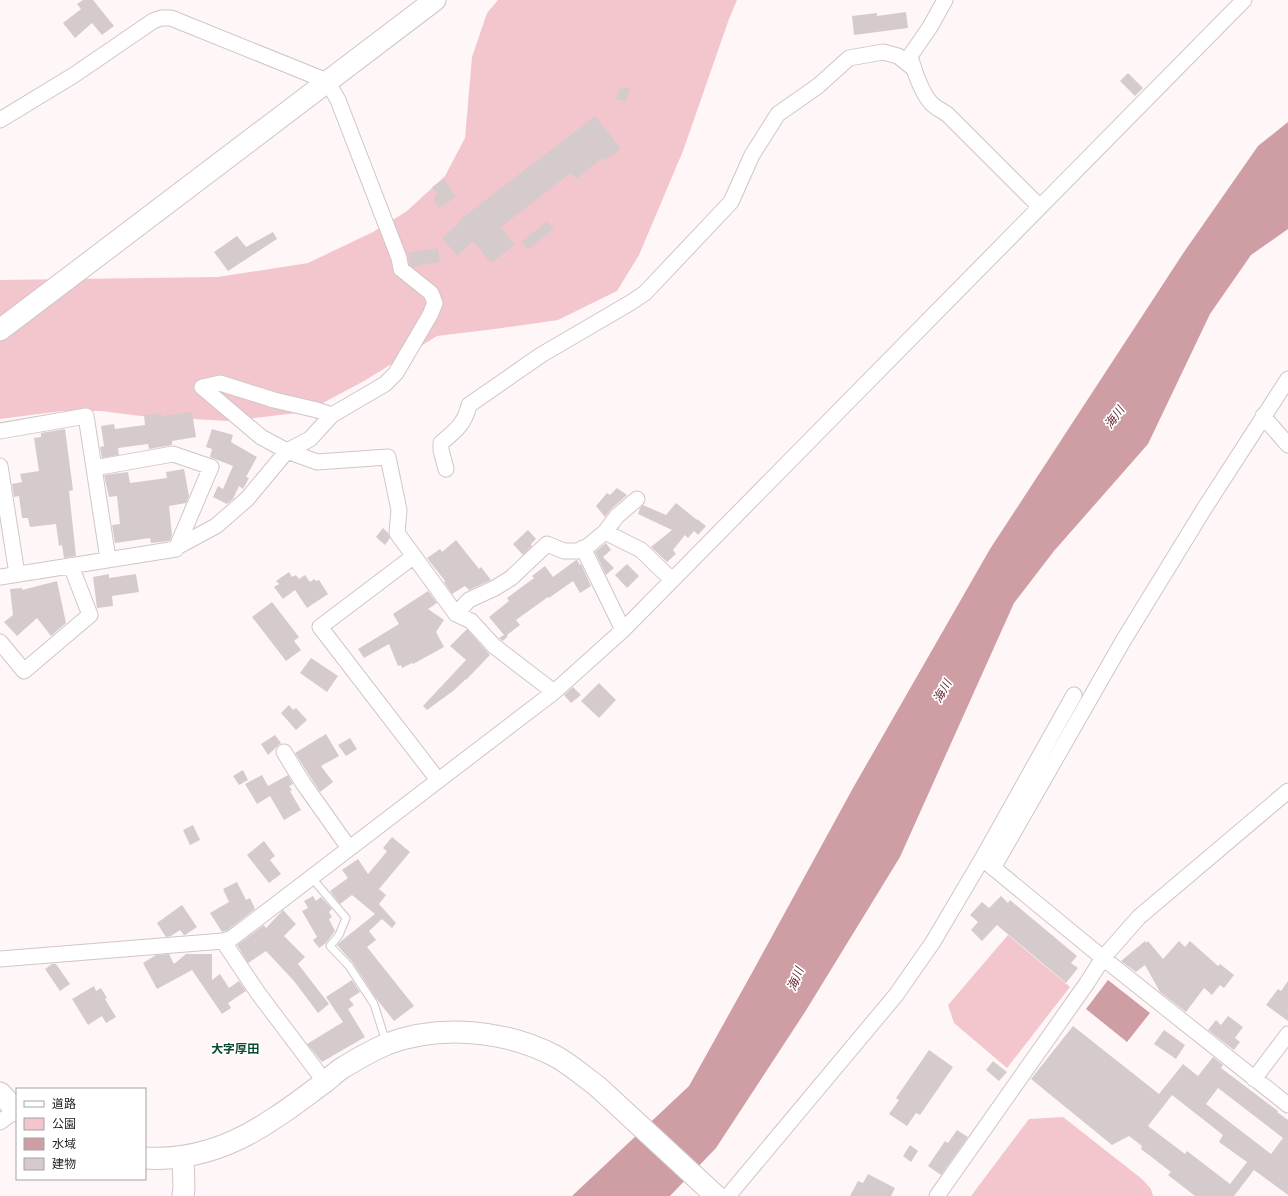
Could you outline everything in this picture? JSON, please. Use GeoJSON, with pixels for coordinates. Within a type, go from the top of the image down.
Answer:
{"type":"FeatureCollection","features":[{"type":"Feature","properties":{"kind":"street"},"geometry":{"type":"LineString","coordinates":[[0,330],[435,0]]}},
{"type":"Feature","properties":{"kind":"street"},"geometry":{"type":"LineString","coordinates":[[945,0],[930,27],[910,56],[913,68],[924,93],[932,105],[948,114],[1040,207]]}},
{"type":"Feature","properties":{"kind":"street"},"geometry":{"type":"LineString","coordinates":[[0,959],[223,941],[232,938],[554,692],[622,630],[672,580],[1242,1]]}},
{"type":"Feature","properties":{"kind":"street"},"geometry":{"type":"LineString","coordinates":[[0,120],[74,75],[153,21],[161,18],[171,18],[327,81],[338,100],[399,258],[401,269],[431,293],[435,303],[430,315],[396,373],[385,384],[332,415],[310,439],[287,451],[247,499],[216,526],[176,549],[0,577]]}},
{"type":"Feature","properties":{"kind":"street"},"geometry":{"type":"LineString","coordinates":[[446,469],[441,450],[441,443],[456,430],[466,416],[469,405],[540,355],[645,293],[730,202],[752,155],[778,114],[818,86],[850,58],[883,52],[898,56],[913,68]]}},
{"type":"Feature","properties":{"kind":"street"},"geometry":{"type":"LineString","coordinates":[[728,1196],[896,995],[933,942],[987,863],[1122,641],[1288,378]]}},
{"type":"Feature","properties":{"kind":"street"},"geometry":{"type":"LineString","coordinates":[[332,415],[274,400],[220,383],[202,387],[261,437],[287,451],[317,462],[388,457],[399,510],[397,532],[456,614],[471,621],[494,646],[554,692]]}},
{"type":"Feature","properties":{"kind":"street"},"geometry":{"type":"LineString","coordinates":[[0,431],[86,416],[108,559]]}},
{"type":"Feature","properties":{"kind":"street"},"geometry":{"type":"LineString","coordinates":[[1263,416],[1288,445]]}},
{"type":"Feature","properties":{"kind":"street"},"geometry":{"type":"LineString","coordinates":[[94,468],[173,454],[211,467],[177,548]]}},
{"type":"Feature","properties":{"kind":"street"},"geometry":{"type":"LineString","coordinates":[[0,466],[17,574]]}},
{"type":"Feature","properties":{"kind":"street"},"geometry":{"type":"LineString","coordinates":[[456,614],[469,600],[495,588],[511,578],[547,544],[564,551],[578,551],[588,546],[605,532],[617,516],[637,499]]}},
{"type":"Feature","properties":{"kind":"street"},"geometry":{"type":"LineString","coordinates":[[605,532],[641,550],[672,580]]}},
{"type":"Feature","properties":{"kind":"street"},"geometry":{"type":"LineString","coordinates":[[583,548],[622,630]]}},
{"type":"Feature","properties":{"kind":"street"},"geometry":{"type":"LineString","coordinates":[[414,556],[320,627],[438,780]]}},
{"type":"Feature","properties":{"kind":"street"},"geometry":{"type":"LineString","coordinates":[[0,642],[24,671],[90,615],[70,566]]}},
{"type":"Feature","properties":{"kind":"street"},"geometry":{"type":"LineString","coordinates":[[987,863],[1074,695]]}},
{"type":"Feature","properties":{"kind":"street"},"geometry":{"type":"LineString","coordinates":[[284,752],[303,784],[349,848]]}},
{"type":"Feature","properties":{"kind":"street"},"geometry":{"type":"LineString","coordinates":[[937,1196],[1103,958],[1139,917],[1288,790]]}},
{"type":"Feature","properties":{"kind":"street"},"geometry":{"type":"LineString","coordinates":[[987,863],[1103,958],[1288,1105]]}},
{"type":"Feature","properties":{"kind":"street"},"geometry":{"type":"LineString","coordinates":[[223,941],[258,993],[325,1082]]}},
{"type":"Feature","properties":{"kind":"street"},"geometry":{"type":"LineString","coordinates":[[146,1158],[183,1157],[218,1148],[237,1140],[273,1120],[344,1067],[387,1044],[422,1035],[462,1032],[501,1036],[555,1056],[592,1082],[716,1196]]}},
{"type":"Feature","properties":{"kind":"street"},"geometry":{"type":"LineString","coordinates":[[1254,1079],[1288,1034]]}},
{"type":"Feature","properties":{"kind":"street"},"geometry":{"type":"LineString","coordinates":[[0,1094],[11,1114]]}},
{"type":"Feature","properties":{"kind":"street"},"geometry":{"type":"LineString","coordinates":[[183,1157],[183,1196]]}},
{"type":"Feature","properties":{"kind":"lane"},"geometry":{"type":"LineString","coordinates":[[311,877],[346,918],[339,935],[330,946],[349,966],[374,1004],[387,1044]]}},
{"type":"Feature","properties":{"kind":"green space"},"geometry":{"type":"Polygon","coordinates":[[[498,0],[737,0],[683,151],[639,255],[617,291],[558,320],[437,336],[364,381],[306,412],[228,421],[141,416],[101,411],[62,411],[0,419],[0,280],[218,277],[308,263],[373,232],[407,211],[445,176],[465,138],[472,57],[487,13],[498,0]]]}},
{"type":"Feature","properties":{"kind":"green space"},"geometry":{"type":"Polygon","coordinates":[[[1008,935],[1070,987],[1007,1068],[954,1023],[948,1005],[1008,935]]]}},
{"type":"Feature","properties":{"kind":"green space"},"geometry":{"type":"Polygon","coordinates":[[[1063,1117],[1142,1179],[1151,1189],[1153,1196],[971,1196],[1029,1119],[1063,1117]]]}},
{"type":"Feature","properties":{"kind":"water","name":"海川"},"geometry":{"type":"Polygon","coordinates":[[[1288,122],[1288,229],[1251,255],[1210,314],[1148,444],[1054,551],[1014,603],[900,857],[805,1012],[716,1148],[670,1196],[572,1196],[689,1086],[853,788],[990,549],[1184,252],[1258,146],[1288,122]]]}},
{"type":"Feature","properties":{"kind":"water"},"geometry":{"type":"Polygon","coordinates":[[[1108,980],[1150,1013],[1127,1042],[1086,1009],[1108,980]]]}},
{"type":"Feature","properties":{"kind":"building"},"geometry":{"type":"Polygon","coordinates":[[[83,0],[93,0],[114,26],[102,35],[92,23],[75,38],[63,23],[81,9],[77,4],[83,0]]]}},
{"type":"Feature","properties":{"kind":"building"},"geometry":{"type":"Polygon","coordinates":[[[906,12],[908,28],[854,35],[852,16],[877,13],[877,16],[906,12]]]}},
{"type":"Feature","properties":{"kind":"building"},"geometry":{"type":"Polygon","coordinates":[[[1128,73],[1143,88],[1135,96],[1120,81],[1128,73]]]}},
{"type":"Feature","properties":{"kind":"building"},"geometry":{"type":"Polygon","coordinates":[[[620,87],[630,88],[626,101],[616,100],[620,87]]]}},
{"type":"Feature","properties":{"kind":"building"},"geometry":{"type":"Polygon","coordinates":[[[595,116],[621,149],[604,161],[602,158],[577,179],[571,173],[501,227],[515,245],[491,263],[473,241],[457,256],[442,238],[459,223],[458,221],[595,116]]]}},
{"type":"Feature","properties":{"kind":"building"},"geometry":{"type":"Polygon","coordinates":[[[444,179],[456,197],[439,208],[433,198],[437,195],[432,187],[444,179]]]}},
{"type":"Feature","properties":{"kind":"building"},"geometry":{"type":"Polygon","coordinates":[[[547,221],[554,229],[528,250],[521,242],[547,221]]]}},
{"type":"Feature","properties":{"kind":"building"},"geometry":{"type":"Polygon","coordinates":[[[273,232],[277,239],[228,271],[214,252],[237,236],[246,247],[273,232]]]}},
{"type":"Feature","properties":{"kind":"building"},"geometry":{"type":"Polygon","coordinates":[[[438,248],[440,262],[413,267],[411,266],[408,253],[438,248]]]}},
{"type":"Feature","properties":{"kind":"building"},"geometry":{"type":"Polygon","coordinates":[[[192,412],[196,437],[172,441],[172,445],[149,449],[148,444],[118,448],[119,455],[102,458],[100,447],[104,446],[101,426],[114,424],[115,429],[145,425],[144,415],[161,413],[162,416],[192,412]]]}},
{"type":"Feature","properties":{"kind":"building"},"geometry":{"type":"Polygon","coordinates":[[[65,429],[73,490],[69,491],[76,556],[64,558],[62,545],[59,546],[56,524],[30,527],[28,518],[22,518],[19,496],[14,497],[12,484],[22,482],[20,474],[39,471],[34,438],[41,437],[41,433],[65,429]]]}},
{"type":"Feature","properties":{"kind":"building"},"geometry":{"type":"Polygon","coordinates":[[[212,429],[233,435],[231,442],[257,457],[246,477],[249,478],[243,489],[239,486],[233,499],[227,504],[213,497],[218,486],[223,489],[233,466],[210,457],[212,449],[206,447],[212,429]]]}},
{"type":"Feature","properties":{"kind":"building"},"geometry":{"type":"Polygon","coordinates":[[[184,469],[189,496],[186,503],[169,506],[172,535],[170,541],[151,543],[150,538],[115,543],[112,525],[120,524],[117,496],[109,497],[104,475],[128,472],[130,483],[167,478],[166,472],[184,469]]]}},
{"type":"Feature","properties":{"kind":"building"},"geometry":{"type":"Polygon","coordinates":[[[617,488],[627,495],[611,509],[605,517],[596,506],[607,493],[610,495],[617,488]]]}},
{"type":"Feature","properties":{"kind":"building"},"geometry":{"type":"Polygon","coordinates":[[[676,503],[706,526],[698,535],[694,531],[688,538],[685,535],[673,550],[676,554],[667,562],[651,547],[672,530],[638,514],[643,505],[666,515],[676,503]]]}},
{"type":"Feature","properties":{"kind":"building"},"geometry":{"type":"Polygon","coordinates":[[[383,528],[388,533],[390,538],[385,545],[376,537],[383,528]]]}},
{"type":"Feature","properties":{"kind":"building"},"geometry":{"type":"Polygon","coordinates":[[[528,530],[536,539],[531,544],[532,546],[523,555],[513,544],[528,530]]]}},
{"type":"Feature","properties":{"kind":"building"},"geometry":{"type":"Polygon","coordinates":[[[456,540],[479,569],[481,567],[491,580],[469,590],[465,586],[452,594],[444,582],[445,581],[427,558],[440,549],[442,552],[456,540]]]}},
{"type":"Feature","properties":{"kind":"building"},"geometry":{"type":"Polygon","coordinates":[[[606,543],[611,550],[603,557],[614,568],[606,575],[595,552],[606,543]]]}},
{"type":"Feature","properties":{"kind":"building"},"geometry":{"type":"Polygon","coordinates":[[[576,560],[580,565],[581,564],[591,586],[580,593],[573,581],[516,620],[520,625],[507,635],[508,636],[503,641],[500,639],[499,638],[504,635],[489,617],[509,601],[507,598],[534,578],[532,576],[545,566],[553,577],[576,560]]]}},
{"type":"Feature","properties":{"kind":"building"},"geometry":{"type":"Polygon","coordinates":[[[627,564],[639,576],[627,588],[615,575],[627,564]]]}},
{"type":"Feature","properties":{"kind":"building"},"geometry":{"type":"Polygon","coordinates":[[[289,572],[292,577],[296,575],[299,579],[305,575],[310,582],[314,579],[316,581],[319,580],[328,594],[307,608],[295,590],[283,599],[274,587],[279,584],[276,581],[289,572]]]}},
{"type":"Feature","properties":{"kind":"building"},"geometry":{"type":"Polygon","coordinates":[[[109,574],[109,578],[136,574],[139,592],[112,596],[113,606],[97,608],[93,577],[109,574]]]}},
{"type":"Feature","properties":{"kind":"building"},"geometry":{"type":"Polygon","coordinates":[[[57,581],[66,623],[51,636],[37,618],[17,636],[4,622],[13,615],[10,589],[22,588],[22,590],[57,581]]]}},
{"type":"Feature","properties":{"kind":"building"},"geometry":{"type":"Polygon","coordinates":[[[428,591],[437,603],[428,609],[444,620],[436,632],[444,647],[413,664],[412,663],[402,668],[401,665],[398,666],[389,644],[364,658],[358,649],[399,624],[393,614],[428,591]]]}},
{"type":"Feature","properties":{"kind":"building"},"geometry":{"type":"Polygon","coordinates":[[[272,602],[299,637],[294,641],[301,650],[286,661],[252,617],[272,602]]]}},
{"type":"Feature","properties":{"kind":"building"},"geometry":{"type":"Polygon","coordinates":[[[467,629],[490,655],[466,680],[427,710],[423,706],[466,660],[450,646],[467,629]]]}},
{"type":"Feature","properties":{"kind":"building"},"geometry":{"type":"Polygon","coordinates":[[[311,658],[338,676],[327,692],[300,673],[311,658]]]}},
{"type":"Feature","properties":{"kind":"building"},"geometry":{"type":"Polygon","coordinates":[[[599,683],[616,700],[599,718],[581,701],[599,683]]]}},
{"type":"Feature","properties":{"kind":"building"},"geometry":{"type":"Polygon","coordinates":[[[573,687],[581,695],[571,703],[564,695],[573,687]]]}},
{"type":"Feature","properties":{"kind":"building"},"geometry":{"type":"Polygon","coordinates":[[[289,705],[293,710],[296,708],[307,720],[296,730],[281,713],[289,705]]]}},
{"type":"Feature","properties":{"kind":"building"},"geometry":{"type":"Polygon","coordinates":[[[326,734],[339,756],[321,766],[333,782],[320,792],[295,753],[326,734]]]}},
{"type":"Feature","properties":{"kind":"building"},"geometry":{"type":"Polygon","coordinates":[[[275,735],[281,743],[268,755],[261,744],[275,735]]]}},
{"type":"Feature","properties":{"kind":"building"},"geometry":{"type":"Polygon","coordinates":[[[350,738],[357,749],[346,756],[338,745],[350,738]]]}},
{"type":"Feature","properties":{"kind":"building"},"geometry":{"type":"Polygon","coordinates":[[[243,770],[248,780],[239,785],[233,776],[243,770]]]}},
{"type":"Feature","properties":{"kind":"building"},"geometry":{"type":"Polygon","coordinates":[[[262,775],[268,786],[288,775],[293,784],[289,786],[292,790],[290,791],[301,810],[284,820],[270,796],[257,804],[245,784],[262,775]]]}},
{"type":"Feature","properties":{"kind":"building"},"geometry":{"type":"Polygon","coordinates":[[[193,825],[200,840],[190,845],[183,830],[193,825]]]}},
{"type":"Feature","properties":{"kind":"building"},"geometry":{"type":"Polygon","coordinates":[[[392,837],[410,852],[379,889],[386,895],[379,904],[396,923],[392,928],[382,919],[369,931],[376,940],[367,947],[414,1006],[394,1021],[375,997],[353,963],[337,945],[375,914],[352,895],[340,904],[330,891],[348,878],[342,870],[358,859],[368,874],[387,851],[383,848],[392,837]]]}},
{"type":"Feature","properties":{"kind":"building"},"geometry":{"type":"Polygon","coordinates":[[[264,841],[275,856],[270,860],[281,874],[269,883],[247,855],[264,841]]]}},
{"type":"Feature","properties":{"kind":"building"},"geometry":{"type":"Polygon","coordinates":[[[237,882],[246,900],[250,898],[255,909],[228,930],[222,932],[210,913],[229,902],[223,889],[237,882]]]}},
{"type":"Feature","properties":{"kind":"building"},"geometry":{"type":"Polygon","coordinates":[[[313,896],[316,901],[321,897],[332,909],[329,912],[332,917],[329,919],[335,931],[326,943],[319,948],[313,940],[317,937],[302,911],[308,908],[304,901],[313,896]]]}},
{"type":"Feature","properties":{"kind":"building"},"geometry":{"type":"Polygon","coordinates":[[[1001,896],[1008,903],[1010,900],[1077,956],[1071,963],[1078,968],[1066,983],[997,925],[982,941],[971,930],[978,922],[970,915],[982,902],[989,908],[1001,896]]]}},
{"type":"Feature","properties":{"kind":"building"},"geometry":{"type":"Polygon","coordinates":[[[182,905],[197,927],[185,935],[180,930],[171,936],[166,937],[157,923],[182,905]]]}},
{"type":"Feature","properties":{"kind":"building"},"geometry":{"type":"Polygon","coordinates":[[[283,910],[296,924],[284,936],[305,957],[298,964],[329,1004],[318,1013],[294,981],[266,951],[248,963],[237,945],[264,925],[266,928],[283,910]]]}},
{"type":"Feature","properties":{"kind":"building"},"geometry":{"type":"Polygon","coordinates":[[[1145,941],[1146,943],[1148,941],[1163,959],[1179,941],[1185,947],[1190,941],[1218,966],[1220,964],[1234,975],[1224,988],[1220,985],[1212,995],[1204,988],[1186,1012],[1160,992],[1145,965],[1136,972],[1121,961],[1145,941]]]}},
{"type":"Feature","properties":{"kind":"building"},"geometry":{"type":"Polygon","coordinates":[[[169,954],[174,964],[186,954],[212,954],[212,980],[220,974],[229,988],[239,981],[246,991],[228,1003],[231,1008],[222,1014],[192,970],[157,989],[143,963],[156,955],[169,954]]]}},
{"type":"Feature","properties":{"kind":"building"},"geometry":{"type":"Polygon","coordinates":[[[52,964],[56,964],[70,984],[60,991],[45,969],[52,964]]]}},
{"type":"Feature","properties":{"kind":"building"},"geometry":{"type":"Polygon","coordinates":[[[352,980],[360,992],[349,999],[354,1005],[348,1009],[365,1037],[322,1062],[307,1044],[343,1022],[326,997],[352,980]]]}},
{"type":"Feature","properties":{"kind":"building"},"geometry":{"type":"Polygon","coordinates":[[[1288,981],[1288,1021],[1266,1005],[1278,989],[1281,991],[1288,981]]]}},
{"type":"Feature","properties":{"kind":"building"},"geometry":{"type":"Polygon","coordinates":[[[94,986],[96,991],[101,988],[107,998],[105,999],[116,1017],[106,1023],[102,1016],[88,1025],[72,999],[94,986]]]}},
{"type":"Feature","properties":{"kind":"building"},"geometry":{"type":"Polygon","coordinates":[[[1228,1016],[1243,1027],[1235,1038],[1240,1042],[1234,1050],[1208,1030],[1216,1020],[1221,1025],[1228,1016]]]}},
{"type":"Feature","properties":{"kind":"building"},"geometry":{"type":"Polygon","coordinates":[[[1073,1026],[1159,1094],[1183,1064],[1198,1076],[1213,1057],[1223,1065],[1221,1068],[1288,1120],[1288,1195],[1254,1170],[1234,1196],[1195,1196],[1168,1175],[1171,1172],[1141,1149],[1142,1146],[1129,1136],[1112,1145],[1031,1079],[1073,1026]],[[1218,1088],[1206,1104],[1271,1154],[1283,1138],[1218,1088]],[[1172,1095],[1148,1126],[1185,1154],[1187,1151],[1230,1184],[1247,1162],[1219,1142],[1223,1135],[1172,1095]]]}},
{"type":"Feature","properties":{"kind":"building"},"geometry":{"type":"Polygon","coordinates":[[[1164,1030],[1185,1045],[1176,1059],[1154,1044],[1164,1030]]]}},
{"type":"Feature","properties":{"kind":"building"},"geometry":{"type":"Polygon","coordinates":[[[929,1050],[953,1067],[920,1115],[916,1113],[907,1126],[889,1114],[899,1100],[896,1098],[929,1050]]]}},
{"type":"Feature","properties":{"kind":"building"},"geometry":{"type":"Polygon","coordinates":[[[993,1061],[1007,1072],[999,1081],[986,1070],[993,1061]]]}},
{"type":"Feature","properties":{"kind":"building"},"geometry":{"type":"Polygon","coordinates":[[[957,1130],[968,1137],[941,1175],[928,1166],[945,1141],[948,1143],[957,1130]]]}},
{"type":"Feature","properties":{"kind":"building"},"geometry":{"type":"Polygon","coordinates":[[[910,1145],[918,1151],[911,1162],[903,1156],[910,1145]]]}},
{"type":"Feature","properties":{"kind":"building"},"geometry":{"type":"Polygon","coordinates":[[[868,1174],[895,1188],[891,1196],[850,1196],[858,1181],[863,1183],[868,1174]]]}},
{"type":"Feature","properties":{"kind":"district","name":"大字厚田"},"geometry":{"type":"Point","coordinates":[235,1048]}}]}
